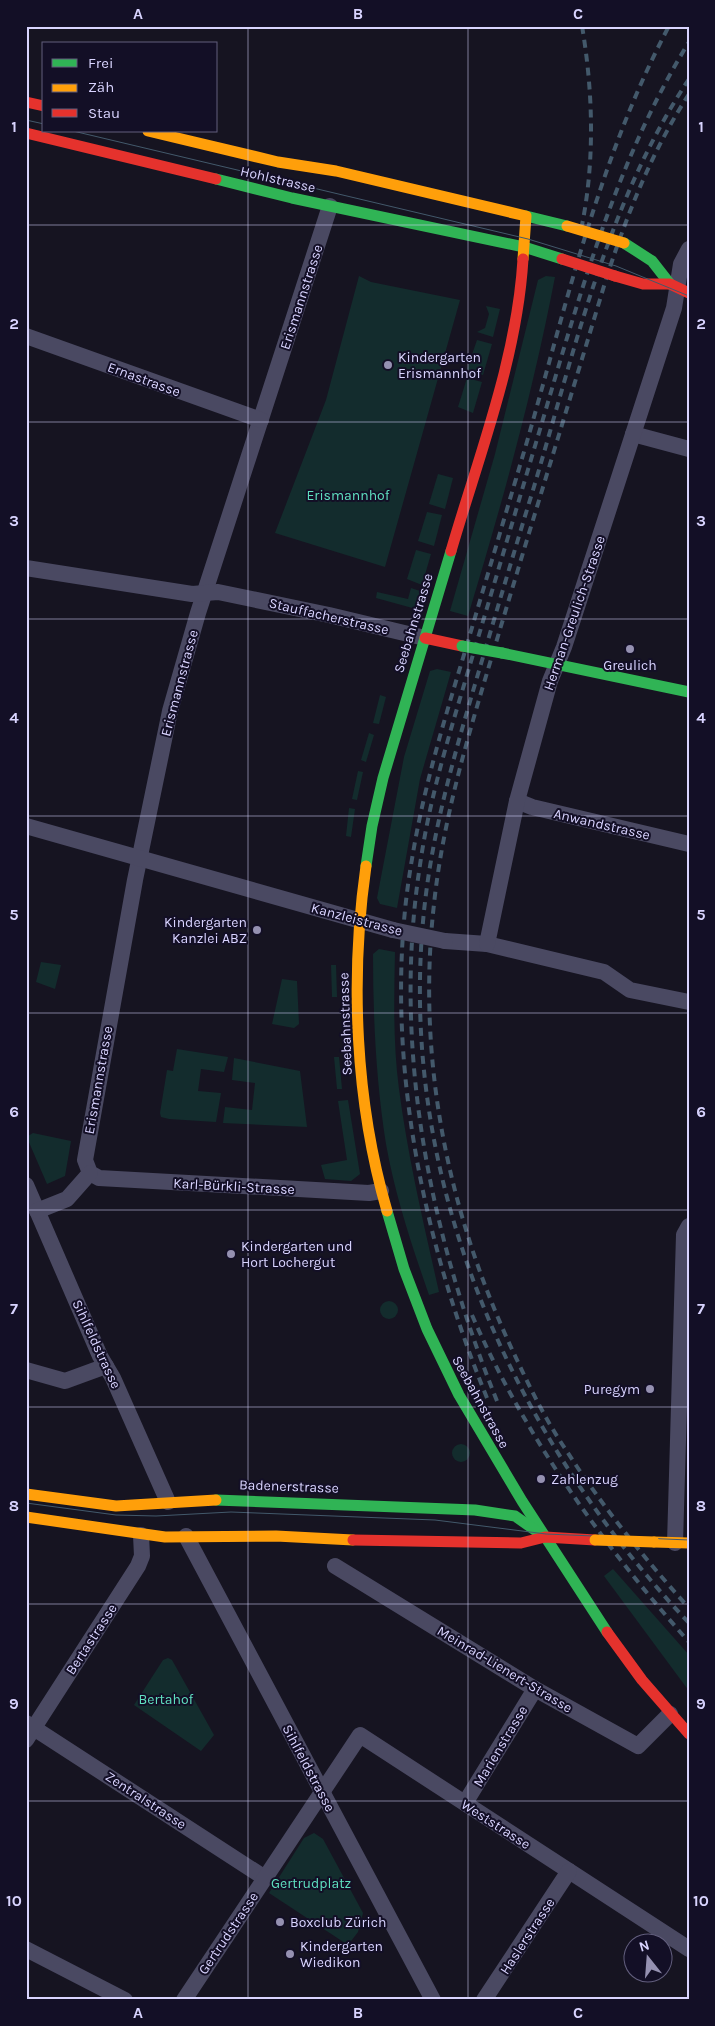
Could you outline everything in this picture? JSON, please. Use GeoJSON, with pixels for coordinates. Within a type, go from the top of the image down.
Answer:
{"type":"FeatureCollection","features":[{"type":"Feature","properties":{"kind":"main road"},"geometry":{"type":"LineString","coordinates":[[26,102],[42,106]]}},
{"type":"Feature","properties":{"kind":"main road","name":"Hohlstrasse"},"geometry":{"type":"LineString","coordinates":[[152,132],[278,162],[336,171],[567,226],[624,243],[652,261],[679,288]]}},
{"type":"Feature","properties":{"kind":"main road","name":"Hohlstrasse"},"geometry":{"type":"LineString","coordinates":[[26,133],[150,165],[524,248],[643,284],[679,288]]}},
{"type":"Feature","properties":{"kind":"main road"},"geometry":{"type":"LineString","coordinates":[[524,248],[526,216]]}},
{"type":"Feature","properties":{"kind":"main road","name":"Seebahnstrasse"},"geometry":{"type":"LineString","coordinates":[[524,248],[521,299],[513,340],[392,744],[378,798],[368,852],[360,921],[357,976],[361,1072],[372,1150],[381,1191],[415,1300],[440,1359],[475,1427],[607,1633],[670,1714],[689,1734]]}},
{"type":"Feature","properties":{"kind":"main road","name":"Stauffacherstrasse"},"geometry":{"type":"LineString","coordinates":[[425,638],[689,692]]}},
{"type":"Feature","properties":{"kind":"main road","name":"Badenerstrasse"},"geometry":{"type":"LineString","coordinates":[[26,1494],[116,1506],[231,1499],[475,1510],[515,1516],[545,1536]]}},
{"type":"Feature","properties":{"kind":"main road","name":"Badenerstrasse"},"geometry":{"type":"LineString","coordinates":[[26,1517],[141,1535],[276,1536],[398,1542],[521,1543],[545,1536],[682,1543]]}},
{"type":"Feature","properties":{"kind":"street","name":"Erismannstrasse"},"geometry":{"type":"LineString","coordinates":[[90,1172],[84,1160],[87,1140],[140,858],[170,711],[330,206]]}},
{"type":"Feature","properties":{"kind":"street","name":"Herman-Greulich-Strasse"},"geometry":{"type":"LineString","coordinates":[[487,944],[517,801],[556,665],[674,308],[679,288],[681,264],[689,249]]}},
{"type":"Feature","properties":{"kind":"street","name":"Ernastrasse"},"geometry":{"type":"LineString","coordinates":[[26,336],[261,420]]}},
{"type":"Feature","properties":{"kind":"street"},"geometry":{"type":"LineString","coordinates":[[633,434],[689,449]]}},
{"type":"Feature","properties":{"kind":"street","name":"Stauffacherstrasse"},"geometry":{"type":"LineString","coordinates":[[26,568],[192,594],[218,592],[329,614],[425,638]]}},
{"type":"Feature","properties":{"kind":"street","name":"Anwandstrasse"},"geometry":{"type":"LineString","coordinates":[[517,801],[532,807],[689,844]]}},
{"type":"Feature","properties":{"kind":"street","name":"Kanzleistrasse"},"geometry":{"type":"LineString","coordinates":[[26,826],[393,930],[445,940],[487,944],[604,972],[630,990],[689,1002]]}},
{"type":"Feature","properties":{"kind":"street"},"geometry":{"type":"LineString","coordinates":[[38,1211],[67,1199],[90,1172]]}},
{"type":"Feature","properties":{"kind":"street","name":"Karl-Bürkli-Strasse"},"geometry":{"type":"LineString","coordinates":[[90,1172],[99,1178],[369,1193],[381,1191]]}},
{"type":"Feature","properties":{"kind":"street","name":"Sihlfeldstrasse"},"geometry":{"type":"LineString","coordinates":[[26,1185],[168,1502]]}},
{"type":"Feature","properties":{"kind":"street"},"geometry":{"type":"LineString","coordinates":[[682,1543],[684,1235],[689,1226]]}},
{"type":"Feature","properties":{"kind":"street"},"geometry":{"type":"LineString","coordinates":[[26,1370],[64,1381],[106,1366]]}},
{"type":"Feature","properties":{"kind":"street","name":"Bertastrasse"},"geometry":{"type":"LineString","coordinates":[[29,1730],[133,1573],[142,1556],[141,1535]]}},
{"type":"Feature","properties":{"kind":"street","name":"Sihlfeldstrasse"},"geometry":{"type":"LineString","coordinates":[[186,1536],[434,2000]]}},
{"type":"Feature","properties":{"kind":"street","name":"Meinrad-Lienert-Strasse"},"geometry":{"type":"LineString","coordinates":[[335,1566],[534,1688],[638,1746],[670,1714]]}},
{"type":"Feature","properties":{"kind":"street","name":"Marienstrasse"},"geometry":{"type":"LineString","coordinates":[[465,1803],[534,1688]]}},
{"type":"Feature","properties":{"kind":"street","name":"Zentralstrasse"},"geometry":{"type":"LineString","coordinates":[[29,1730],[265,1878]]}},
{"type":"Feature","properties":{"kind":"street","name":"Weststrasse"},"geometry":{"type":"LineString","coordinates":[[321,1791],[360,1735],[689,1949]]}},
{"type":"Feature","properties":{"kind":"street","name":"Gertrudstrasse"},"geometry":{"type":"LineString","coordinates":[[184,2000],[321,1791]]}},
{"type":"Feature","properties":{"kind":"street","name":"Haslerstrasse"},"geometry":{"type":"LineString","coordinates":[[484,2000],[569,1872]]}},
{"type":"Feature","properties":{"kind":"street"},"geometry":{"type":"LineString","coordinates":[[27,1950],[125,2000]]}},
{"type":"Feature","properties":{"kind":"green space","name":"Erismannhof"},"geometry":{"type":"Polygon","coordinates":[[[359,276],[371,282],[460,300],[385,567],[275,533],[326,400],[359,276]]]}},
{"type":"Feature","properties":{"kind":"green space"},"geometry":{"type":"Polygon","coordinates":[[[546,276],[555,277],[537,363],[505,490],[468,616],[450,611],[495,454],[538,280],[546,276]]]}},
{"type":"Feature","properties":{"kind":"green space"},"geometry":{"type":"Polygon","coordinates":[[[486,306],[500,309],[493,337],[477,332],[485,328],[489,314],[486,306]]]}},
{"type":"Feature","properties":{"kind":"green space"},"geometry":{"type":"Polygon","coordinates":[[[477,340],[492,344],[483,375],[467,369],[477,340]]]}},
{"type":"Feature","properties":{"kind":"green space"},"geometry":{"type":"Polygon","coordinates":[[[467,378],[482,382],[473,413],[458,407],[467,378]]]}},
{"type":"Feature","properties":{"kind":"green space"},"geometry":{"type":"Polygon","coordinates":[[[438,474],[453,478],[445,509],[429,504],[438,474]]]}},
{"type":"Feature","properties":{"kind":"green space"},"geometry":{"type":"Polygon","coordinates":[[[427,512],[442,515],[434,546],[418,541],[427,512]]]}},
{"type":"Feature","properties":{"kind":"green space"},"geometry":{"type":"Polygon","coordinates":[[[416,550],[431,554],[422,585],[407,579],[416,550]]]}},
{"type":"Feature","properties":{"kind":"green space"},"geometry":{"type":"Polygon","coordinates":[[[411,588],[420,591],[416,609],[376,598],[377,592],[408,599],[411,588]]]}},
{"type":"Feature","properties":{"kind":"green space"},"geometry":{"type":"Polygon","coordinates":[[[437,669],[451,672],[420,779],[397,908],[380,904],[377,898],[404,757],[430,671],[437,669]]]}},
{"type":"Feature","properties":{"kind":"green space"},"geometry":{"type":"Polygon","coordinates":[[[380,695],[386,697],[379,724],[373,723],[380,695]]]}},
{"type":"Feature","properties":{"kind":"green space"},"geometry":{"type":"Polygon","coordinates":[[[369,733],[374,735],[366,762],[361,760],[369,733]]]}},
{"type":"Feature","properties":{"kind":"green space"},"geometry":{"type":"Polygon","coordinates":[[[358,771],[363,772],[357,800],[352,799],[358,771]]]}},
{"type":"Feature","properties":{"kind":"green space"},"geometry":{"type":"Polygon","coordinates":[[[349,808],[355,809],[351,837],[346,836],[349,808]]]}},
{"type":"Feature","properties":{"kind":"green space"},"geometry":{"type":"Polygon","coordinates":[[[379,949],[395,952],[394,1004],[399,1089],[422,1217],[439,1292],[429,1295],[399,1201],[386,1144],[377,1073],[374,1002],[373,954],[379,949]]]}},
{"type":"Feature","properties":{"kind":"green space"},"geometry":{"type":"Polygon","coordinates":[[[41,962],[61,965],[55,989],[36,982],[41,962]]]}},
{"type":"Feature","properties":{"kind":"green space"},"geometry":{"type":"Polygon","coordinates":[[[331,965],[336,965],[337,997],[332,997],[331,965]]]}},
{"type":"Feature","properties":{"kind":"green space"},"geometry":{"type":"Polygon","coordinates":[[[282,979],[297,981],[299,1024],[294,1028],[272,1024],[282,979]]]}},
{"type":"Feature","properties":{"kind":"green space"},"geometry":{"type":"Polygon","coordinates":[[[177,1049],[228,1057],[224,1072],[201,1069],[198,1091],[221,1093],[216,1122],[161,1117],[167,1070],[173,1071],[177,1049]]]}},
{"type":"Feature","properties":{"kind":"green space"},"geometry":{"type":"Polygon","coordinates":[[[334,1057],[339,1057],[342,1089],[337,1089],[334,1057]]]}},
{"type":"Feature","properties":{"kind":"green space"},"geometry":{"type":"Polygon","coordinates":[[[234,1058],[300,1071],[307,1127],[223,1123],[225,1107],[252,1110],[255,1083],[232,1080],[234,1058]]]}},
{"type":"Feature","properties":{"kind":"green space"},"geometry":{"type":"Polygon","coordinates":[[[348,1100],[360,1174],[351,1181],[325,1179],[321,1165],[347,1160],[338,1101],[348,1100]]]}},
{"type":"Feature","properties":{"kind":"green space"},"geometry":{"type":"Polygon","coordinates":[[[33,1133],[71,1141],[65,1176],[47,1184],[28,1140],[28,1136],[33,1133]]]}},
{"type":"Feature","properties":{"kind":"green space"},"geometry":{"type":"Polygon","coordinates":[[[385,1301],[393,1301],[398,1306],[396,1317],[385,1319],[380,1314],[380,1306],[385,1301]]]}},
{"type":"Feature","properties":{"kind":"green space"},"geometry":{"type":"Polygon","coordinates":[[[457,1444],[465,1444],[470,1449],[468,1460],[457,1462],[452,1457],[452,1449],[457,1444]]]}},
{"type":"Feature","properties":{"kind":"green space"},"geometry":{"type":"Polygon","coordinates":[[[613,1569],[689,1655],[689,1691],[604,1576],[613,1569]]]}},
{"type":"Feature","properties":{"kind":"green space","name":"Bertahof"},"geometry":{"type":"Polygon","coordinates":[[[168,1658],[172,1660],[214,1735],[201,1751],[134,1705],[163,1660],[168,1658]]]}},
{"type":"Feature","properties":{"kind":"green space","name":"Gertrudplatz"},"geometry":{"type":"Polygon","coordinates":[[[314,1833],[323,1839],[363,1913],[358,1932],[348,1945],[269,1893],[304,1838],[314,1833]]]}},
{"type":"Feature","properties":{"kind":"tram line"},"geometry":{"type":"LineString","coordinates":[[26,120],[42,124]]}},
{"type":"Feature","properties":{"kind":"tram line"},"geometry":{"type":"LineString","coordinates":[[77,132],[528,239],[616,266],[689,296]]}},
{"type":"Feature","properties":{"kind":"tram line"},"geometry":{"type":"LineString","coordinates":[[26,1503],[116,1515],[156,1516],[231,1512],[435,1520],[546,1534],[689,1540]]}},
{"type":"Feature","properties":{"kind":"railway"},"geometry":{"type":"LineString","coordinates":[[582,26],[586,51],[591,126],[589,176],[582,225]]}},
{"type":"Feature","properties":{"kind":"railway"},"geometry":{"type":"LineString","coordinates":[[487,1398],[463,1334],[442,1269],[425,1201],[412,1133],[404,1064],[401,995],[404,926],[412,859],[422,808],[441,733],[587,232],[623,127],[644,76],[669,26]]}},
{"type":"Feature","properties":{"kind":"railway"},"geometry":{"type":"LineString","coordinates":[[497,1401],[473,1337],[452,1271],[435,1205],[422,1138],[414,1070],[411,1001],[412,933],[420,865],[430,812],[449,735],[582,290],[618,188],[639,138],[662,89],[689,42]]}},
{"type":"Feature","properties":{"kind":"railway"},"geometry":{"type":"LineString","coordinates":[[689,79],[660,126],[636,175],[596,278],[470,702],[440,815],[429,873],[425,902],[420,1002],[428,1101],[447,1197],[477,1291],[517,1381],[567,1467],[624,1548],[689,1623]]}},
{"type":"Feature","properties":{"kind":"railway"},"geometry":{"type":"LineString","coordinates":[[689,94],[652,160],[632,205],[615,252],[491,660],[452,798],[434,904],[430,963],[430,1022],[434,1081],[443,1139],[456,1196],[473,1252],[494,1308],[518,1362],[546,1418],[559,1439],[624,1531],[689,1608]]}},
{"type":"Feature","properties":{"kind":"railway"},"geometry":{"type":"LineString","coordinates":[[472,1315],[516,1403],[567,1487],[626,1566],[689,1642]]}},
{"type":"Feature","properties":{"kind":"traffic: fast"},"geometry":{"type":"LineString","coordinates":[[216,179],[292,198],[524,247]]}},
{"type":"Feature","properties":{"kind":"traffic: fast"},"geometry":{"type":"LineString","coordinates":[[526,216],[567,226]]}},
{"type":"Feature","properties":{"kind":"traffic: fast"},"geometry":{"type":"LineString","coordinates":[[624,243],[652,261],[670,284]]}},
{"type":"Feature","properties":{"kind":"traffic: fast"},"geometry":{"type":"LineString","coordinates":[[524,247],[562,259]]}},
{"type":"Feature","properties":{"kind":"traffic: fast"},"geometry":{"type":"LineString","coordinates":[[366,866],[372,826],[383,778],[451,551]]}},
{"type":"Feature","properties":{"kind":"traffic: fast"},"geometry":{"type":"LineString","coordinates":[[462,646],[502,653]]}},
{"type":"Feature","properties":{"kind":"traffic: fast"},"geometry":{"type":"LineString","coordinates":[[502,653],[689,692]]}},
{"type":"Feature","properties":{"kind":"traffic: fast"},"geometry":{"type":"LineString","coordinates":[[387,1211],[404,1269],[427,1329],[459,1395],[522,1501],[607,1632]]}},
{"type":"Feature","properties":{"kind":"traffic: fast"},"geometry":{"type":"LineString","coordinates":[[216,1500],[475,1510],[515,1516],[542,1535]]}},
{"type":"Feature","properties":{"kind":"traffic: slow"},"geometry":{"type":"LineString","coordinates":[[152,132],[278,162],[336,171],[526,216],[523,259]]}},
{"type":"Feature","properties":{"kind":"traffic: slow"},"geometry":{"type":"LineString","coordinates":[[567,226],[624,243]]}},
{"type":"Feature","properties":{"kind":"traffic: slow"},"geometry":{"type":"LineString","coordinates":[[366,866],[358,952],[358,1039],[368,1126],[376,1169],[387,1211]]}},
{"type":"Feature","properties":{"kind":"traffic: slow"},"geometry":{"type":"LineString","coordinates":[[26,1494],[116,1506],[216,1500]]}},
{"type":"Feature","properties":{"kind":"traffic: slow"},"geometry":{"type":"LineString","coordinates":[[26,1517],[165,1537],[276,1536],[353,1540]]}},
{"type":"Feature","properties":{"kind":"traffic: slow"},"geometry":{"type":"LineString","coordinates":[[595,1540],[654,1542]]}},
{"type":"Feature","properties":{"kind":"traffic: slow"},"geometry":{"type":"LineString","coordinates":[[654,1542],[689,1543]]}},
{"type":"Feature","properties":{"kind":"traffic: jam"},"geometry":{"type":"LineString","coordinates":[[26,102],[42,106]]}},
{"type":"Feature","properties":{"kind":"traffic: jam"},"geometry":{"type":"LineString","coordinates":[[26,133],[216,179]]}},
{"type":"Feature","properties":{"kind":"traffic: jam"},"geometry":{"type":"LineString","coordinates":[[451,551],[485,443],[505,370],[513,333],[523,259]]}},
{"type":"Feature","properties":{"kind":"traffic: jam"},"geometry":{"type":"LineString","coordinates":[[562,259],[615,276]]}},
{"type":"Feature","properties":{"kind":"traffic: jam"},"geometry":{"type":"LineString","coordinates":[[615,276],[643,284],[670,284],[689,293]]}},
{"type":"Feature","properties":{"kind":"traffic: jam"},"geometry":{"type":"LineString","coordinates":[[425,638],[462,646]]}},
{"type":"Feature","properties":{"kind":"traffic: jam"},"geometry":{"type":"LineString","coordinates":[[353,1540],[521,1543],[545,1537],[595,1540]]}},
{"type":"Feature","properties":{"kind":"traffic: jam"},"geometry":{"type":"LineString","coordinates":[[607,1632],[642,1680],[689,1734]]}},
{"type":"Feature","properties":{"kind":"place","name":"Kindergarten Erismannhof"},"geometry":{"type":"Point","coordinates":[388,365]}},
{"type":"Feature","properties":{"kind":"place","name":"Greulich"},"geometry":{"type":"Point","coordinates":[630,649]}},
{"type":"Feature","properties":{"kind":"place","name":"Kindergarten Kanzlei ABZ"},"geometry":{"type":"Point","coordinates":[257,930]}},
{"type":"Feature","properties":{"kind":"place","name":"Kindergarten und Hort Lochergut"},"geometry":{"type":"Point","coordinates":[231,1254]}},
{"type":"Feature","properties":{"kind":"place","name":"Puregym"},"geometry":{"type":"Point","coordinates":[650,1389]}},
{"type":"Feature","properties":{"kind":"place","name":"Zahlenzug"},"geometry":{"type":"Point","coordinates":[541,1479]}},
{"type":"Feature","properties":{"kind":"place","name":"Boxclub Zürich"},"geometry":{"type":"Point","coordinates":[280,1922]}},
{"type":"Feature","properties":{"kind":"place","name":"Kindergarten Wiedikon"},"geometry":{"type":"Point","coordinates":[290,1954]}}]}
